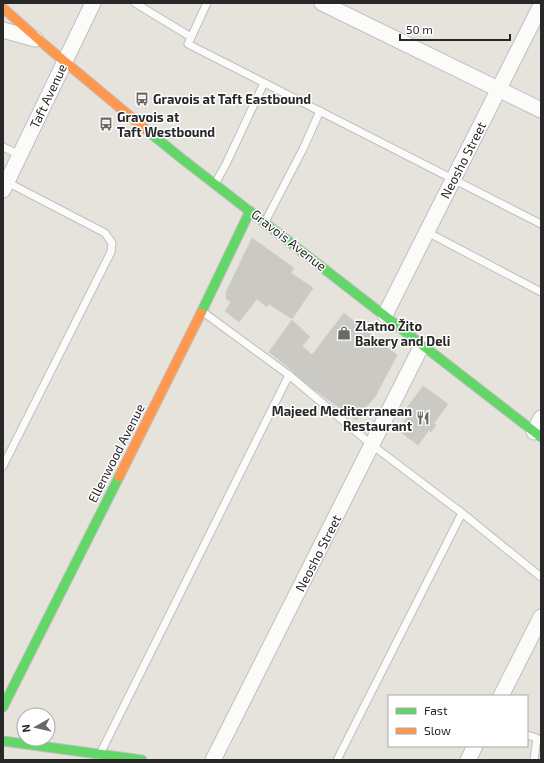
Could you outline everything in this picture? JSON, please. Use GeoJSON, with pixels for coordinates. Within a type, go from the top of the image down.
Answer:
{"type":"FeatureCollection","features":[{"type":"Feature","properties":{"kind":"street","name":"Taft Avenue"},"geometry":{"type":"LineString","coordinates":[[5,186],[93,3]]}},
{"type":"Feature","properties":{"kind":"street"},"geometry":{"type":"LineString","coordinates":[[322,3],[541,110]]}},
{"type":"Feature","properties":{"kind":"street","name":"Neosho Street"},"geometry":{"type":"LineString","coordinates":[[385,315],[541,5]]}},
{"type":"Feature","properties":{"kind":"street","name":"Gravois Avenue"},"geometry":{"type":"LineString","coordinates":[[3,8],[39,40],[181,158],[538,435]]}},
{"type":"Feature","properties":{"kind":"street","name":"Gravois Avenue"},"geometry":{"type":"LineString","coordinates":[[3,30],[39,40]]}},
{"type":"Feature","properties":{"kind":"street","name":"Ellenwood Avenue"},"geometry":{"type":"LineString","coordinates":[[3,706],[202,311],[250,211]]}},
{"type":"Feature","properties":{"kind":"street","name":"Neosho Street"},"geometry":{"type":"LineString","coordinates":[[213,760],[422,345]]}},
{"type":"Feature","properties":{"kind":"street"},"geometry":{"type":"LineString","coordinates":[[538,435],[541,418]]}},
{"type":"Feature","properties":{"kind":"street"},"geometry":{"type":"LineString","coordinates":[[502,695],[541,617]]}},
{"type":"Feature","properties":{"kind":"street"},"geometry":{"type":"LineString","coordinates":[[3,741],[142,760]]}},
{"type":"Feature","properties":{"kind":"street"},"geometry":{"type":"LineString","coordinates":[[468,760],[475,747]]}},
{"type":"Feature","properties":{"kind":"lane"},"geometry":{"type":"LineString","coordinates":[[136,3],[191,37]]}},
{"type":"Feature","properties":{"kind":"lane"},"geometry":{"type":"LineString","coordinates":[[207,3],[188,44],[541,224]]}},
{"type":"Feature","properties":{"kind":"lane"},"geometry":{"type":"LineString","coordinates":[[215,184],[264,83]]}},
{"type":"Feature","properties":{"kind":"lane"},"geometry":{"type":"LineString","coordinates":[[265,222],[303,149],[320,111]]}},
{"type":"Feature","properties":{"kind":"lane"},"geometry":{"type":"LineString","coordinates":[[3,147],[20,155]]}},
{"type":"Feature","properties":{"kind":"lane"},"geometry":{"type":"LineString","coordinates":[[3,466],[111,252],[112,243],[105,233],[5,186]]}},
{"type":"Feature","properties":{"kind":"lane"},"geometry":{"type":"LineString","coordinates":[[427,232],[541,292]]}},
{"type":"Feature","properties":{"kind":"lane"},"geometry":{"type":"LineString","coordinates":[[202,311],[289,375],[372,445],[462,513],[541,577]]}},
{"type":"Feature","properties":{"kind":"lane"},"geometry":{"type":"LineString","coordinates":[[100,754],[289,375]]}},
{"type":"Feature","properties":{"kind":"lane"},"geometry":{"type":"LineString","coordinates":[[337,760],[462,513]]}},
{"type":"Feature","properties":{"kind":"lane"},"geometry":{"type":"LineString","coordinates":[[528,735],[537,738],[534,760]]}},
{"type":"Feature","properties":{"kind":"building"},"geometry":{"type":"Polygon","coordinates":[[[252,238],[294,268],[291,273],[313,288],[292,319],[269,304],[267,307],[257,299],[239,322],[225,311],[231,302],[226,299],[226,292],[252,238]]]}},
{"type":"Feature","properties":{"kind":"building"},"geometry":{"type":"Polygon","coordinates":[[[344,313],[397,355],[375,397],[356,420],[293,374],[294,372],[269,352],[292,320],[310,337],[302,346],[312,355],[344,313]]]}},
{"type":"Feature","properties":{"kind":"building","name":"Majeed Mediterranean Restaurant"},"geometry":{"type":"Polygon","coordinates":[[[423,386],[448,404],[434,423],[436,425],[431,432],[429,430],[418,445],[398,430],[411,412],[406,409],[423,386]]]}},
{"type":"Feature","properties":{"kind":"traffic: fast"},"geometry":{"type":"LineString","coordinates":[[149,132],[541,437]]}},
{"type":"Feature","properties":{"kind":"traffic: fast"},"geometry":{"type":"LineString","coordinates":[[201,313],[250,211]]}},
{"type":"Feature","properties":{"kind":"traffic: fast"},"geometry":{"type":"LineString","coordinates":[[3,707],[119,477]]}},
{"type":"Feature","properties":{"kind":"traffic: fast"},"geometry":{"type":"LineString","coordinates":[[3,741],[142,760]]}},
{"type":"Feature","properties":{"kind":"traffic: slow"},"geometry":{"type":"LineString","coordinates":[[3,8],[149,132]]}},
{"type":"Feature","properties":{"kind":"traffic: slow"},"geometry":{"type":"LineString","coordinates":[[119,477],[201,313]]}},
{"type":"Feature","properties":{"kind":"place","name":"Gravois at Taft Eastbound"},"geometry":{"type":"Point","coordinates":[142,99]}},
{"type":"Feature","properties":{"kind":"place","name":"Gravois at Taft Westbound"},"geometry":{"type":"Point","coordinates":[106,124]}},
{"type":"Feature","properties":{"kind":"place","name":"Zlatno Žito Bakery and Deli"},"geometry":{"type":"Point","coordinates":[344,333]}},
{"type":"Feature","properties":{"kind":"place","name":"Majeed Mediterranean Restaurant"},"geometry":{"type":"Point","coordinates":[423,418]}}]}
